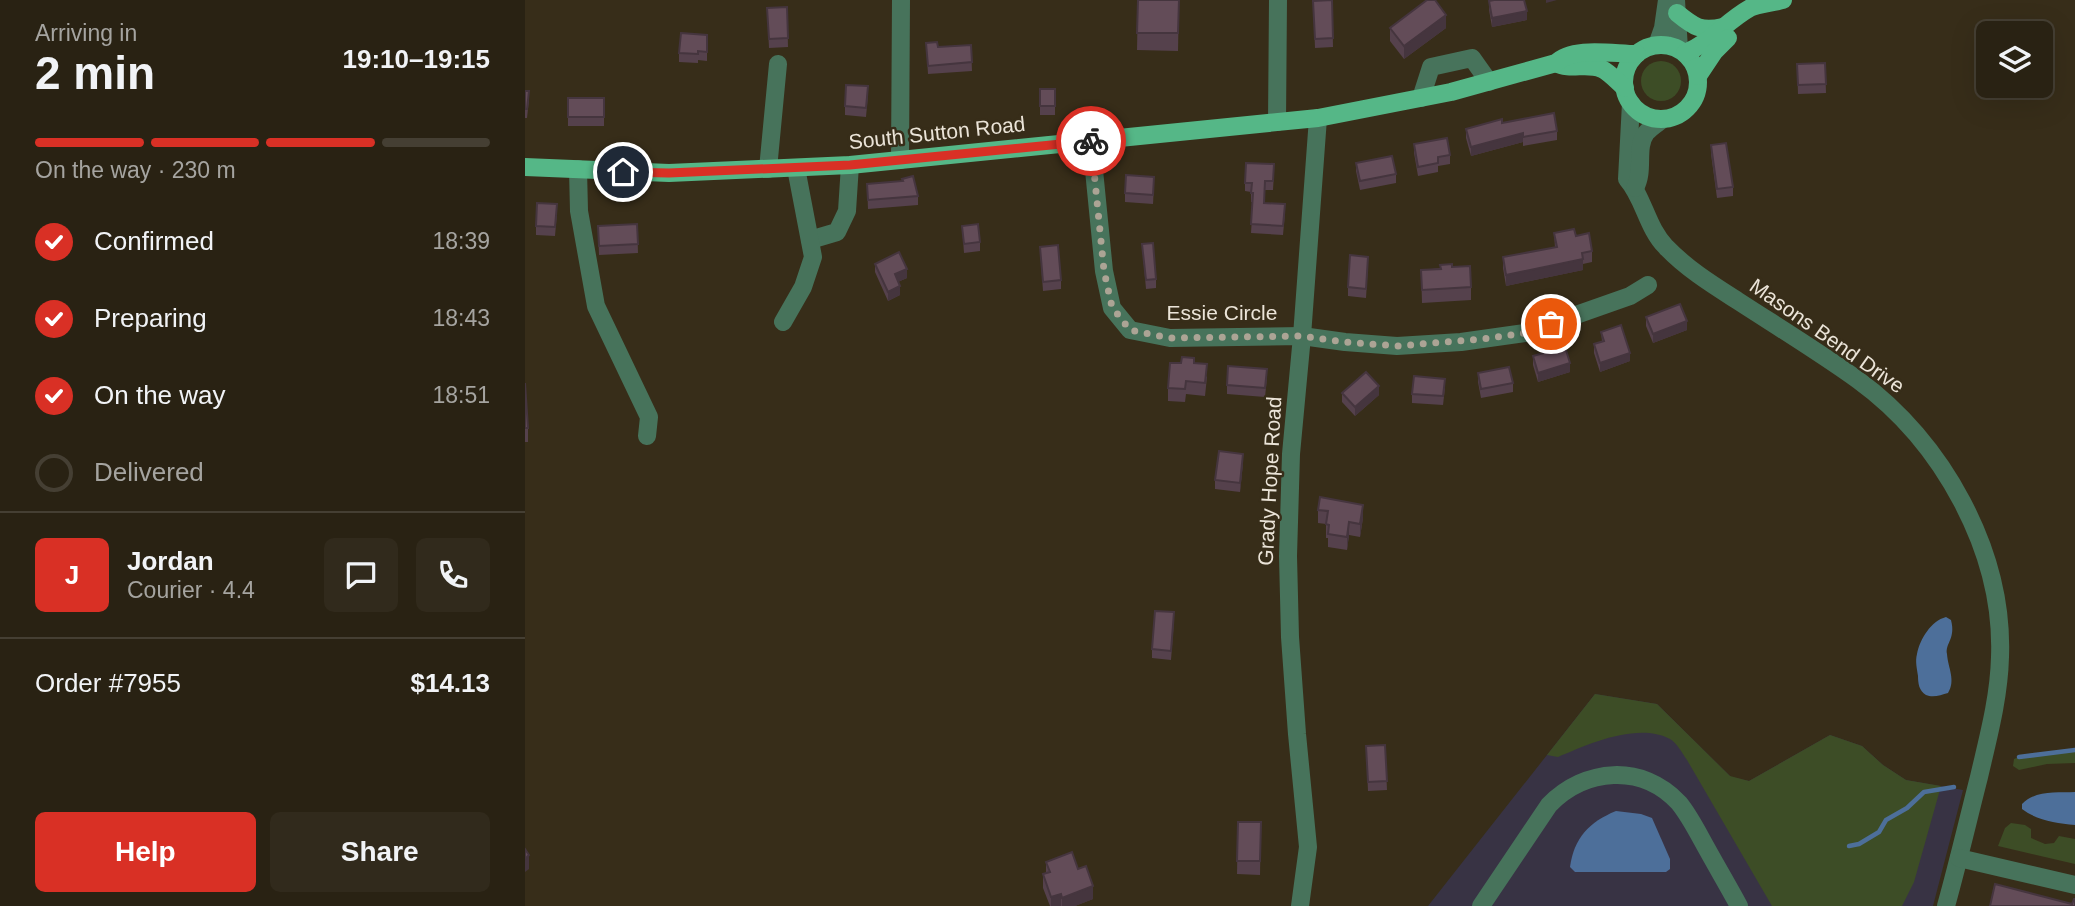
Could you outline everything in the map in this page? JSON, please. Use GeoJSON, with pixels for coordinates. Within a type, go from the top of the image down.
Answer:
{"type":"FeatureCollection","features":[{"type":"Feature","properties":{"kind":"main road"},"geometry":{"type":"LineString","coordinates":[[1682,51],[1709,42],[1723,27],[1757,5],[1775,3]]}},
{"type":"Feature","properties":{"kind":"main road"},"geometry":{"type":"LineString","coordinates":[[1698,76],[1714,52],[1734,32],[1775,3]]}},
{"type":"Feature","properties":{"kind":"main road"},"geometry":{"type":"LineString","coordinates":[[1673,4],[1693,26],[1711,29],[1723,27]]}},
{"type":"Feature","properties":{"kind":"main road"},"geometry":{"type":"LineString","coordinates":[[1669,45],[1682,51],[1696,68],[1698,76],[1698,89],[1686,110],[1663,119],[1639,112],[1628,95],[1625,76],[1629,64],[1637,54],[1646,48],[1669,45]]}},
{"type":"Feature","properties":{"kind":"main road","name":"South Sutton Road"},"geometry":{"type":"LineString","coordinates":[[525,167],[669,173],[850,165],[1318,118],[1489,82],[1556,63],[1575,53],[1637,54]]}},
{"type":"Feature","properties":{"kind":"main road","name":"South Sutton Road"},"geometry":{"type":"LineString","coordinates":[[1556,63],[1565,68],[1589,66],[1603,70],[1628,95]]}},
{"type":"Feature","properties":{"kind":"street"},"geometry":{"type":"LineString","coordinates":[[900,160],[901,0]]}},
{"type":"Feature","properties":{"kind":"street"},"geometry":{"type":"LineString","coordinates":[[1277,122],[1278,0]]}},
{"type":"Feature","properties":{"kind":"street"},"geometry":{"type":"LineString","coordinates":[[1657,45],[1667,11],[1673,4]]}},
{"type":"Feature","properties":{"kind":"street"},"geometry":{"type":"LineString","coordinates":[[1673,4],[1682,51]]}},
{"type":"Feature","properties":{"kind":"street"},"geometry":{"type":"LineString","coordinates":[[1421,98],[1431,66],[1472,58],[1489,82]]}},
{"type":"Feature","properties":{"kind":"street"},"geometry":{"type":"LineString","coordinates":[[768,169],[778,64]]}},
{"type":"Feature","properties":{"kind":"street","name":"Masons Bend Drive"},"geometry":{"type":"LineString","coordinates":[[1628,95],[1627,179],[1635,188],[1644,213],[1663,245],[1681,262],[1711,283],[1858,380],[1895,411],[1943,469],[1973,523],[1984,551],[1997,604],[1999,680],[1992,721],[1946,906]]}},
{"type":"Feature","properties":{"kind":"street","name":"Grady Hope Road"},"geometry":{"type":"LineString","coordinates":[[1300,906],[1308,846],[1290,637],[1288,556],[1291,454],[1318,118]]}},
{"type":"Feature","properties":{"kind":"street"},"geometry":{"type":"LineString","coordinates":[[1635,188],[1640,179],[1641,142],[1646,132],[1663,119]]}},
{"type":"Feature","properties":{"kind":"street","name":"Essie Circle"},"geometry":{"type":"LineString","coordinates":[[1091,140],[1104,271],[1112,307],[1130,330],[1170,338],[1302,336],[1397,346],[1461,342],[1525,333],[1630,296],[1648,285]]}},
{"type":"Feature","properties":{"kind":"street"},"geometry":{"type":"LineString","coordinates":[[810,240],[837,232],[847,211],[850,165]]}},
{"type":"Feature","properties":{"kind":"street"},"geometry":{"type":"LineString","coordinates":[[783,322],[803,287],[813,257],[796,168]]}},
{"type":"Feature","properties":{"kind":"street"},"geometry":{"type":"LineString","coordinates":[[578,169],[579,211],[596,306],[649,418],[646,436]]}},
{"type":"Feature","properties":{"kind":"street"},"geometry":{"type":"LineString","coordinates":[[1481,906],[1549,805],[1558,796],[1580,782],[1615,775],[1660,788],[1677,802],[1690,818],[1739,906]]}},
{"type":"Feature","properties":{"kind":"street"},"geometry":{"type":"LineString","coordinates":[[1959,858],[2075,885]]}},
{"type":"Feature","properties":{"kind":"shaded area"},"geometry":{"type":"Polygon","coordinates":[[[1595,694],[1657,704],[1731,777],[1749,781],[1830,735],[1862,746],[1883,765],[1906,780],[1963,790],[1933,906],[1428,906],[1595,694]]]}},
{"type":"Feature","properties":{"kind":"green space"},"geometry":{"type":"Polygon","coordinates":[[[1661,61],[1675,67],[1681,81],[1675,95],[1661,101],[1647,95],[1641,81],[1647,67],[1661,61]]]}},
{"type":"Feature","properties":{"kind":"green space"},"geometry":{"type":"Polygon","coordinates":[[[1595,694],[1657,704],[1730,776],[1749,781],[1830,735],[1862,746],[1883,765],[1906,780],[1941,786],[1914,882],[1902,906],[1772,906],[1687,760],[1670,739],[1657,734],[1628,734],[1598,741],[1558,757],[1547,755],[1595,694]]]}},
{"type":"Feature","properties":{"kind":"green space"},"geometry":{"type":"Polygon","coordinates":[[[2075,750],[2075,763],[2047,764],[2019,770],[2013,766],[2014,759],[2019,757],[2075,750]]]}},
{"type":"Feature","properties":{"kind":"green space"},"geometry":{"type":"Polygon","coordinates":[[[2011,823],[2025,825],[2031,829],[2031,838],[2045,844],[2054,843],[2059,836],[2075,839],[2075,864],[1998,846],[2005,828],[2011,823]]]}},
{"type":"Feature","properties":{"kind":"water"},"geometry":{"type":"Polygon","coordinates":[[[1946,617],[1951,620],[1952,626],[1947,650],[1950,688],[1948,693],[1929,696],[1919,687],[1917,654],[1927,631],[1946,617]]]}},
{"type":"Feature","properties":{"kind":"water"},"geometry":{"type":"Polygon","coordinates":[[[2075,792],[2075,825],[2041,819],[2022,809],[2022,804],[2033,796],[2075,792]]]}},
{"type":"Feature","properties":{"kind":"water"},"geometry":{"type":"Polygon","coordinates":[[[1616,811],[1652,818],[1670,859],[1670,869],[1666,872],[1575,872],[1570,867],[1575,848],[1584,832],[1598,820],[1616,811]]]}},
{"type":"Feature","properties":{"kind":"building"},"geometry":{"type":"Polygon","coordinates":[[[1138,0],[1179,0],[1178,33],[1137,33],[1138,0]]]}},
{"type":"Feature","properties":{"kind":"building"},"geometry":{"type":"Polygon","coordinates":[[[1332,0],[1333,38],[1315,39],[1313,1],[1332,0]]]}},
{"type":"Feature","properties":{"kind":"building"},"geometry":{"type":"Polygon","coordinates":[[[1427,0],[1435,0],[1446,15],[1404,46],[1390,28],[1427,0]]]}},
{"type":"Feature","properties":{"kind":"building"},"geometry":{"type":"Polygon","coordinates":[[[1524,0],[1527,11],[1492,18],[1489,1],[1524,0]]]}},
{"type":"Feature","properties":{"kind":"building"},"geometry":{"type":"Polygon","coordinates":[[[787,7],[788,38],[769,39],[767,8],[787,7]]]}},
{"type":"Feature","properties":{"kind":"building"},"geometry":{"type":"Polygon","coordinates":[[[681,33],[707,35],[707,52],[679,53],[681,33]]]}},
{"type":"Feature","properties":{"kind":"building"},"geometry":{"type":"Polygon","coordinates":[[[937,42],[938,47],[971,45],[972,62],[928,66],[926,43],[937,42]]]}},
{"type":"Feature","properties":{"kind":"building"},"geometry":{"type":"Polygon","coordinates":[[[1825,63],[1826,84],[1798,85],[1797,64],[1825,63]]]}},
{"type":"Feature","properties":{"kind":"building"},"geometry":{"type":"Polygon","coordinates":[[[846,85],[868,86],[866,108],[845,106],[846,85]]]}},
{"type":"Feature","properties":{"kind":"building"},"geometry":{"type":"Polygon","coordinates":[[[1040,89],[1055,89],[1055,106],[1040,106],[1040,89]]]}},
{"type":"Feature","properties":{"kind":"building"},"geometry":{"type":"Polygon","coordinates":[[[525,91],[529,91],[527,109],[525,109],[525,91]]]}},
{"type":"Feature","properties":{"kind":"building"},"geometry":{"type":"Polygon","coordinates":[[[568,98],[604,98],[604,117],[568,117],[568,98]]]}},
{"type":"Feature","properties":{"kind":"building"},"geometry":{"type":"Polygon","coordinates":[[[1554,113],[1557,131],[1523,137],[1523,133],[1471,147],[1466,129],[1502,119],[1502,123],[1554,113]]]}},
{"type":"Feature","properties":{"kind":"building"},"geometry":{"type":"Polygon","coordinates":[[[1447,138],[1450,155],[1438,157],[1438,163],[1418,167],[1414,144],[1447,138]]]}},
{"type":"Feature","properties":{"kind":"building"},"geometry":{"type":"Polygon","coordinates":[[[1726,143],[1733,187],[1717,189],[1711,145],[1726,143]]]}},
{"type":"Feature","properties":{"kind":"building"},"geometry":{"type":"Polygon","coordinates":[[[1392,156],[1396,174],[1360,181],[1356,163],[1392,156]]]}},
{"type":"Feature","properties":{"kind":"building"},"geometry":{"type":"Polygon","coordinates":[[[1246,163],[1274,164],[1273,181],[1265,181],[1264,203],[1285,204],[1283,226],[1251,224],[1253,193],[1252,183],[1245,183],[1246,163]]]}},
{"type":"Feature","properties":{"kind":"building"},"geometry":{"type":"Polygon","coordinates":[[[1126,175],[1154,177],[1153,195],[1125,193],[1126,175]]]}},
{"type":"Feature","properties":{"kind":"building"},"geometry":{"type":"Polygon","coordinates":[[[913,176],[918,196],[868,200],[867,184],[903,181],[902,179],[913,176]]]}},
{"type":"Feature","properties":{"kind":"building"},"geometry":{"type":"Polygon","coordinates":[[[537,203],[557,204],[555,227],[536,226],[537,203]]]}},
{"type":"Feature","properties":{"kind":"building"},"geometry":{"type":"Polygon","coordinates":[[[637,224],[638,244],[599,246],[598,226],[637,224]]]}},
{"type":"Feature","properties":{"kind":"building"},"geometry":{"type":"Polygon","coordinates":[[[978,224],[980,242],[964,244],[962,226],[978,224]]]}},
{"type":"Feature","properties":{"kind":"building"},"geometry":{"type":"Polygon","coordinates":[[[1574,229],[1576,236],[1589,233],[1592,251],[1582,253],[1583,259],[1506,275],[1503,257],[1557,247],[1554,233],[1574,229]]]}},
{"type":"Feature","properties":{"kind":"building"},"geometry":{"type":"Polygon","coordinates":[[[1153,243],[1156,279],[1146,280],[1142,244],[1153,243]]]}},
{"type":"Feature","properties":{"kind":"building"},"geometry":{"type":"Polygon","coordinates":[[[1058,245],[1061,280],[1043,282],[1040,247],[1058,245]]]}},
{"type":"Feature","properties":{"kind":"building"},"geometry":{"type":"Polygon","coordinates":[[[899,252],[907,269],[895,274],[900,286],[888,292],[875,264],[899,252]]]}},
{"type":"Feature","properties":{"kind":"building"},"geometry":{"type":"Polygon","coordinates":[[[1350,255],[1368,257],[1366,289],[1348,287],[1350,255]]]}},
{"type":"Feature","properties":{"kind":"building"},"geometry":{"type":"Polygon","coordinates":[[[1452,264],[1452,267],[1470,266],[1471,287],[1422,290],[1421,270],[1441,269],[1440,265],[1452,264]]]}},
{"type":"Feature","properties":{"kind":"building"},"geometry":{"type":"Polygon","coordinates":[[[1680,304],[1687,321],[1653,334],[1646,317],[1680,304]]]}},
{"type":"Feature","properties":{"kind":"building"},"geometry":{"type":"Polygon","coordinates":[[[1621,325],[1630,353],[1600,363],[1594,344],[1604,341],[1601,332],[1621,325]]]}},
{"type":"Feature","properties":{"kind":"building"},"geometry":{"type":"Polygon","coordinates":[[[1565,347],[1570,363],[1538,373],[1533,356],[1565,347]]]}},
{"type":"Feature","properties":{"kind":"building"},"geometry":{"type":"Polygon","coordinates":[[[1182,357],[1194,358],[1194,363],[1207,364],[1205,383],[1186,381],[1185,389],[1168,388],[1170,363],[1181,363],[1182,357]]]}},
{"type":"Feature","properties":{"kind":"building"},"geometry":{"type":"Polygon","coordinates":[[[1228,366],[1267,369],[1265,388],[1227,385],[1228,366]]]}},
{"type":"Feature","properties":{"kind":"building"},"geometry":{"type":"Polygon","coordinates":[[[1509,367],[1513,383],[1481,389],[1478,373],[1509,367]]]}},
{"type":"Feature","properties":{"kind":"building"},"geometry":{"type":"Polygon","coordinates":[[[1366,372],[1379,386],[1355,407],[1342,393],[1366,372]]]}},
{"type":"Feature","properties":{"kind":"building"},"geometry":{"type":"Polygon","coordinates":[[[1414,376],[1445,379],[1443,396],[1412,394],[1414,376]]]}},
{"type":"Feature","properties":{"kind":"building"},"geometry":{"type":"Polygon","coordinates":[[[525,383],[528,428],[525,428],[525,383]]]}},
{"type":"Feature","properties":{"kind":"building"},"geometry":{"type":"Polygon","coordinates":[[[1219,451],[1243,454],[1240,483],[1215,480],[1219,451]]]}},
{"type":"Feature","properties":{"kind":"building"},"geometry":{"type":"Polygon","coordinates":[[[1320,497],[1363,505],[1360,524],[1349,522],[1347,537],[1328,534],[1328,511],[1318,510],[1320,497]]]}},
{"type":"Feature","properties":{"kind":"building"},"geometry":{"type":"Polygon","coordinates":[[[1155,611],[1174,612],[1171,651],[1152,649],[1155,611]]]}},
{"type":"Feature","properties":{"kind":"building"},"geometry":{"type":"Polygon","coordinates":[[[1385,745],[1387,781],[1368,782],[1366,746],[1385,745]]]}},
{"type":"Feature","properties":{"kind":"building"},"geometry":{"type":"Polygon","coordinates":[[[1238,822],[1261,822],[1260,861],[1237,861],[1238,822]]]}},
{"type":"Feature","properties":{"kind":"building"},"geometry":{"type":"Polygon","coordinates":[[[1072,852],[1078,869],[1086,866],[1093,886],[1062,898],[1061,894],[1051,897],[1043,874],[1050,872],[1046,862],[1072,852]]]}},
{"type":"Feature","properties":{"kind":"building"},"geometry":{"type":"Polygon","coordinates":[[[1995,884],[2072,904],[2075,899],[2075,906],[1990,906],[1995,884]]]}},
{"type":"Feature","properties":{"kind":"waterway"},"geometry":{"type":"LineString","coordinates":[[2019,757],[2075,750]]}},
{"type":"Feature","properties":{"kind":"waterway"},"geometry":{"type":"LineString","coordinates":[[1849,846],[1859,844],[1879,832],[1886,820],[1907,808],[1924,792],[1954,787]]}},
{"type":"Feature","properties":{"kind":"way so far"},"geometry":{"type":"LineString","coordinates":[[1091,141],[1104,271],[1112,307],[1130,330],[1170,338],[1302,336],[1397,346],[1461,342],[1525,333],[1551,324]]}},
{"type":"Feature","properties":{"kind":"route"},"geometry":{"type":"LineString","coordinates":[[623,172],[669,173],[850,165],[1091,141]]}}]}
